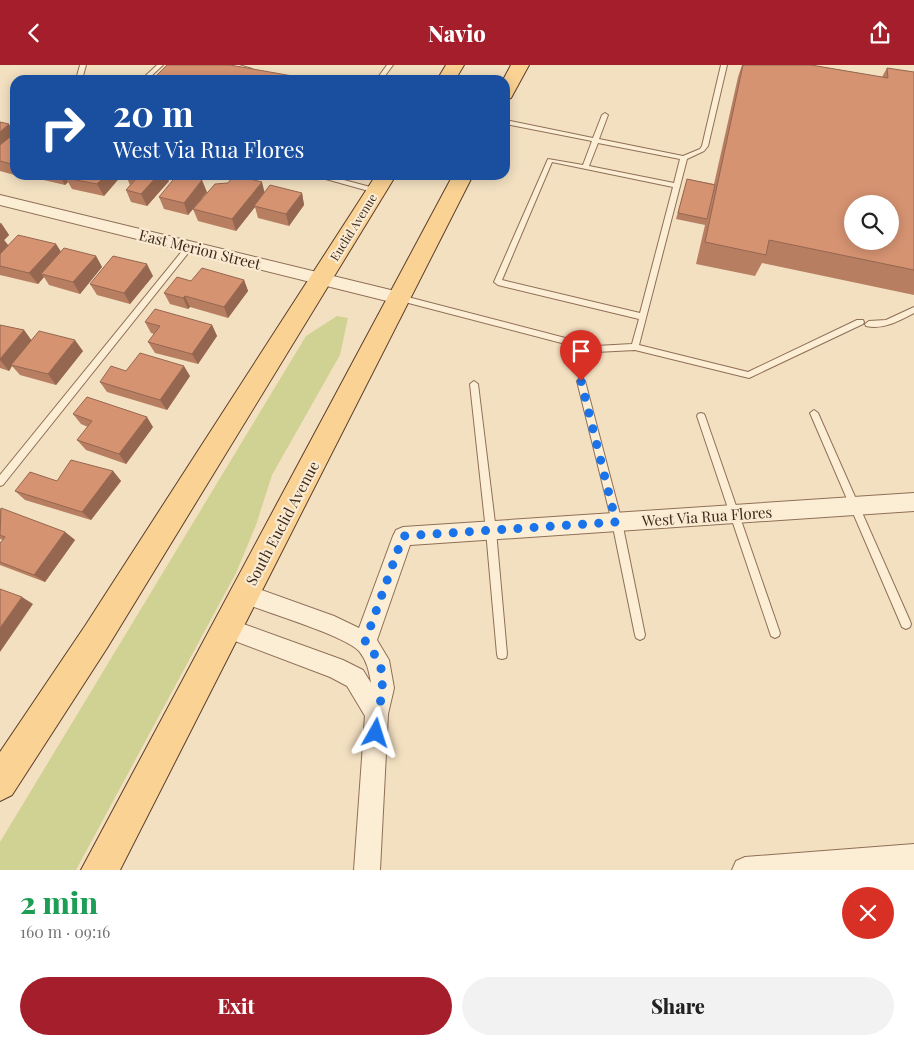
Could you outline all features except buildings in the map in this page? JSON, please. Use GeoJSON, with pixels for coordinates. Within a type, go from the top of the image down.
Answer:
{"type":"FeatureCollection","features":[{"type":"Feature","properties":{"kind":"main road"},"geometry":{"type":"LineString","coordinates":[[510,84],[520,65]]}},
{"type":"Feature","properties":{"kind":"main road","name":"South Euclid Avenue"},"geometry":{"type":"LineString","coordinates":[[100,870],[460,180]]}},
{"type":"Feature","properties":{"kind":"main road","name":"Euclid Avenue"},"geometry":{"type":"LineString","coordinates":[[320,279],[381,183]]}},
{"type":"Feature","properties":{"kind":"main road"},"geometry":{"type":"LineString","coordinates":[[0,783],[96,637],[320,279]]}},
{"type":"Feature","properties":{"kind":"street","name":"East Merion Street"},"geometry":{"type":"LineString","coordinates":[[0,200],[400,298]]}},
{"type":"Feature","properties":{"kind":"street","name":"West Via Rua Flores"},"geometry":{"type":"LineString","coordinates":[[365,642],[403,536],[914,502]]}},
{"type":"Feature","properties":{"kind":"street"},"geometry":{"type":"LineString","coordinates":[[245,594],[334,626],[365,642],[378,660],[383,688],[377,714],[367,870]]}},
{"type":"Feature","properties":{"kind":"street"},"geometry":{"type":"LineString","coordinates":[[227,628],[335,668],[356,678],[377,714]]}},
{"type":"Feature","properties":{"kind":"street"},"geometry":{"type":"LineString","coordinates":[[745,870],[914,857]]}},
{"type":"Feature","properties":{"kind":"lane"},"geometry":{"type":"LineString","coordinates":[[149,75],[160,65]]}},
{"type":"Feature","properties":{"kind":"lane"},"geometry":{"type":"LineString","coordinates":[[232,65],[258,71]]}},
{"type":"Feature","properties":{"kind":"lane"},"geometry":{"type":"LineString","coordinates":[[510,123],[684,158],[702,151],[705,146],[724,65]]}},
{"type":"Feature","properties":{"kind":"lane"},"geometry":{"type":"LineString","coordinates":[[585,167],[605,115]]}},
{"type":"Feature","properties":{"kind":"lane"},"geometry":{"type":"LineString","coordinates":[[635,347],[684,158]]}},
{"type":"Feature","properties":{"kind":"lane"},"geometry":{"type":"LineString","coordinates":[[643,317],[498,282],[550,160],[677,186]]}},
{"type":"Feature","properties":{"kind":"lane"},"geometry":{"type":"LineString","coordinates":[[357,180],[381,183]]}},
{"type":"Feature","properties":{"kind":"lane"},"geometry":{"type":"LineString","coordinates":[[0,482],[189,247]]}},
{"type":"Feature","properties":{"kind":"lane"},"geometry":{"type":"LineString","coordinates":[[400,298],[596,349],[635,347],[749,375],[860,322]]}},
{"type":"Feature","properties":{"kind":"lane"},"geometry":{"type":"LineString","coordinates":[[869,324],[879,325],[886,323],[914,310]]}},
{"type":"Feature","properties":{"kind":"lane"},"geometry":{"type":"LineString","coordinates":[[581,381],[616,522],[640,635]]}},
{"type":"Feature","properties":{"kind":"lane"},"geometry":{"type":"LineString","coordinates":[[474,384],[491,531],[502,654]]}},
{"type":"Feature","properties":{"kind":"lane"},"geometry":{"type":"LineString","coordinates":[[814,413],[906,623]]}},
{"type":"Feature","properties":{"kind":"lane"},"geometry":{"type":"LineString","coordinates":[[702,416],[775,633]]}},
{"type":"Feature","properties":{"kind":"green space"},"geometry":{"type":"Polygon","coordinates":[[[337,316],[348,318],[340,355],[272,475],[256,525],[236,573],[76,870],[0,870],[0,842],[306,336],[337,316]]]}},
{"type":"Feature","properties":{"kind":"route"},"geometry":{"type":"LineString","coordinates":[[376,733],[377,714],[383,688],[378,660],[365,642],[403,536],[616,522],[581,381]]}}]}
